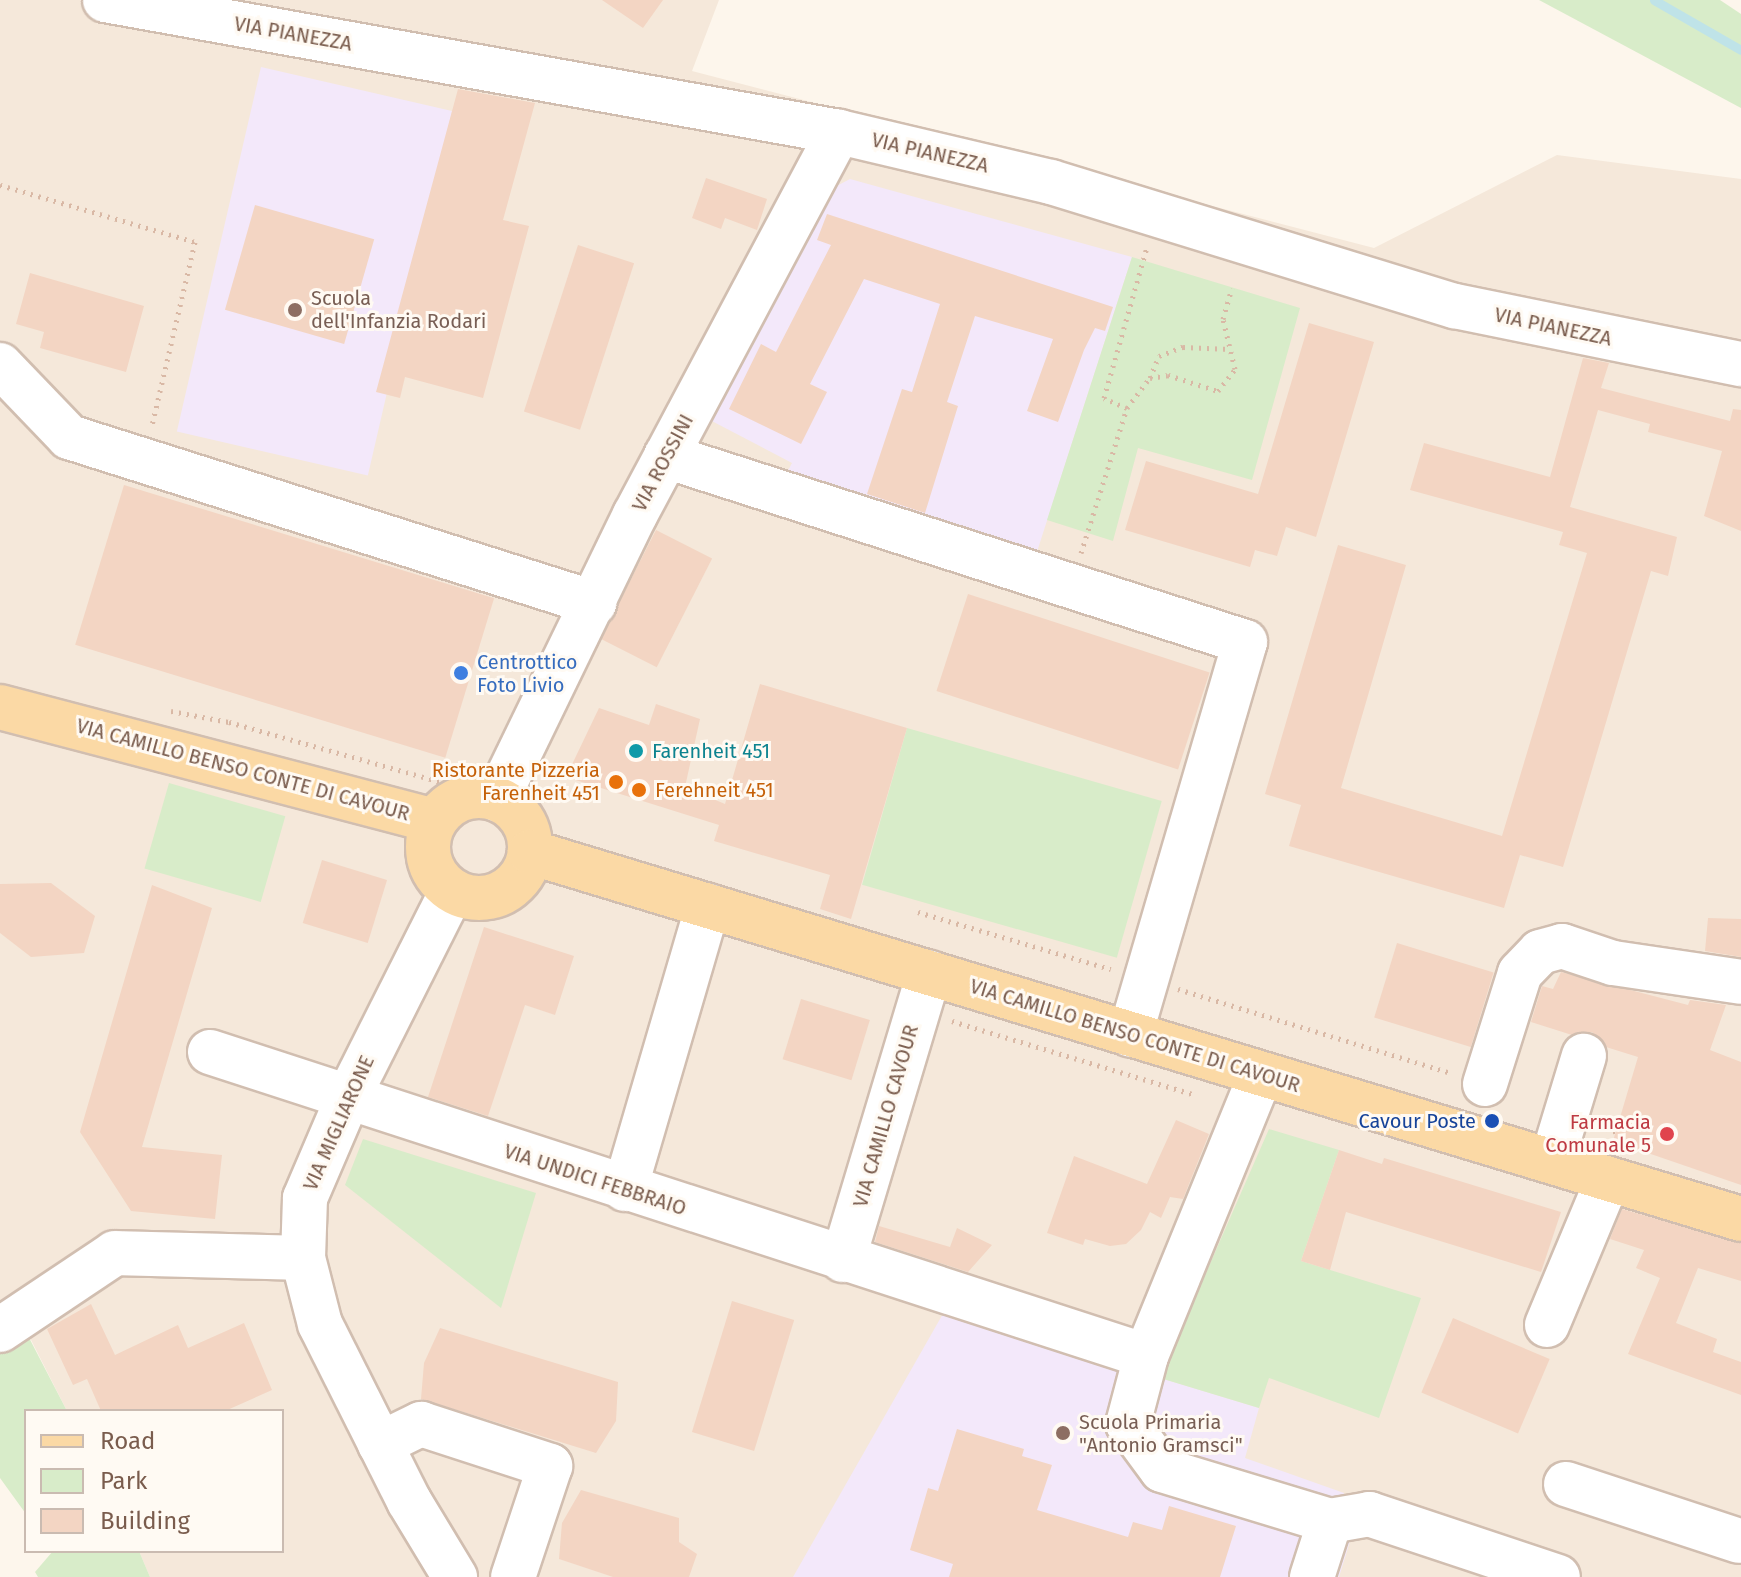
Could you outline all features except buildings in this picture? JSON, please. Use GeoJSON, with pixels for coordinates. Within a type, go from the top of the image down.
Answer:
{"type":"FeatureCollection","features":[{"type":"Feature","properties":{"kind":"main road"},"geometry":{"type":"LineString","coordinates":[[0,698],[53,718]]}},
{"type":"Feature","properties":{"kind":"main road"},"geometry":{"type":"LineString","coordinates":[[0,707],[53,718]]}},
{"type":"Feature","properties":{"kind":"main road","name":"VIA CAMILLO BENSO CONTE DI CAVOUR"},"geometry":{"type":"LineString","coordinates":[[53,718],[434,821]]}},
{"type":"Feature","properties":{"kind":"main road"},"geometry":{"type":"LineString","coordinates":[[482,788],[522,820],[530,852],[525,869],[502,893],[468,897],[452,891],[431,867],[429,836],[434,821],[455,802],[482,788]]}},
{"type":"Feature","properties":{"kind":"main road","name":"VIA CAMILLO BENSO CONTE DI CAVOUR"},"geometry":{"type":"LineString","coordinates":[[530,852],[1741,1219]]}},
{"type":"Feature","properties":{"kind":"street","name":"VIA PIANEZZA"},"geometry":{"type":"LineString","coordinates":[[105,0],[839,132],[1051,182],[1455,306],[1741,364]]}},
{"type":"Feature","properties":{"kind":"street","name":"VIA ROSSINI"},"geometry":{"type":"LineString","coordinates":[[482,788],[594,603],[666,456],[839,132]]}},
{"type":"Feature","properties":{"kind":"street"},"geometry":{"type":"LineString","coordinates":[[0,365],[69,437],[594,603]]}},
{"type":"Feature","properties":{"kind":"street"},"geometry":{"type":"LineString","coordinates":[[666,456],[1245,642],[1130,1034]]}},
{"type":"Feature","properties":{"kind":"street","name":"VIA MIGLIARONE"},"geometry":{"type":"LineString","coordinates":[[452,891],[347,1100],[305,1198],[303,1258],[320,1324],[380,1444],[455,1577]]}},
{"type":"Feature","properties":{"kind":"street"},"geometry":{"type":"LineString","coordinates":[[625,1189],[708,906]]}},
{"type":"Feature","properties":{"kind":"street"},"geometry":{"type":"LineString","coordinates":[[1485,1084],[1520,973],[1540,952],[1562,946],[1613,963],[1741,982]]}},
{"type":"Feature","properties":{"kind":"street","name":"VIA CAMILLO CAVOUR"},"geometry":{"type":"LineString","coordinates":[[843,1260],[929,973]]}},
{"type":"Feature","properties":{"kind":"street","name":"VIA UNDICI FEBBRAIO"},"geometry":{"type":"LineString","coordinates":[[210,1052],[347,1100],[1146,1356]]}},
{"type":"Feature","properties":{"kind":"street"},"geometry":{"type":"LineString","coordinates":[[1552,1161],[1584,1056]]}},
{"type":"Feature","properties":{"kind":"street"},"geometry":{"type":"LineString","coordinates":[[1261,1074],[1146,1356],[1128,1424],[1162,1470],[1330,1521],[1369,1514],[1558,1577]]}},
{"type":"Feature","properties":{"kind":"street"},"geometry":{"type":"LineString","coordinates":[[1547,1325],[1608,1179]]}},
{"type":"Feature","properties":{"kind":"street"},"geometry":{"type":"LineString","coordinates":[[0,1330],[115,1253],[303,1258]]}},
{"type":"Feature","properties":{"kind":"street"},"geometry":{"type":"LineString","coordinates":[[380,1444],[421,1424],[550,1466],[513,1577]]}},
{"type":"Feature","properties":{"kind":"street"},"geometry":{"type":"LineString","coordinates":[[1566,1484],[1735,1551]]}},
{"type":"Feature","properties":{"kind":"street"},"geometry":{"type":"LineString","coordinates":[[1312,1577],[1330,1521]]}},
{"type":"Feature","properties":{"kind":"path"},"geometry":{"type":"LineString","coordinates":[[0,185],[195,242],[144,461]]}},
{"type":"Feature","properties":{"kind":"path"},"geometry":{"type":"LineString","coordinates":[[1127,408],[1104,398],[1156,214]]}},
{"type":"Feature","properties":{"kind":"path"},"geometry":{"type":"LineString","coordinates":[[1150,378],[1168,375],[1218,391],[1235,369],[1223,319],[1232,288]]}},
{"type":"Feature","properties":{"kind":"path"},"geometry":{"type":"LineString","coordinates":[[1071,585],[1127,408],[1150,378],[1159,356],[1183,347],[1230,349]]}},
{"type":"Feature","properties":{"kind":"path"},"geometry":{"type":"LineString","coordinates":[[167,711],[229,722],[462,788],[482,788]]}},
{"type":"Feature","properties":{"kind":"path"},"geometry":{"type":"LineString","coordinates":[[918,912],[1485,1084]]}},
{"type":"Feature","properties":{"kind":"shaded area"},"geometry":{"type":"Polygon","coordinates":[[[0,0],[719,0],[692,71],[1374,248],[1557,155],[1741,179],[1741,1577],[150,1577],[140,1553],[284,1553],[284,1409],[66,1409],[26,1330],[0,1339],[0,0]]]}},
{"type":"Feature","properties":{"kind":"shaded area","name":"Scuola dell'Infanzia Rodari"},"geometry":{"type":"Polygon","coordinates":[[[261,67],[452,111],[368,476],[177,431],[261,67]]]}},
{"type":"Feature","properties":{"kind":"shaded area"},"geometry":{"type":"Polygon","coordinates":[[[850,179],[1132,257],[1034,561],[784,478],[792,463],[708,419],[829,190],[850,179]]]}},
{"type":"Feature","properties":{"kind":"shaded area","name":"Scuola Primaria \"Antonio Gramsci\""},"geometry":{"type":"Polygon","coordinates":[[[944,1312],[1259,1408],[1245,1458],[1344,1493],[1340,1507],[1355,1525],[1339,1577],[793,1577],[944,1312]]]}},
{"type":"Feature","properties":{"kind":"green space"},"geometry":{"type":"Polygon","coordinates":[[[1539,0],[1720,0],[1741,14],[1741,108],[1539,0]]]}},
{"type":"Feature","properties":{"kind":"green space"},"geometry":{"type":"Polygon","coordinates":[[[1132,257],[1300,308],[1252,480],[1138,448],[1113,541],[1047,520],[1132,257]]]}},
{"type":"Feature","properties":{"kind":"green space"},"geometry":{"type":"Polygon","coordinates":[[[907,728],[1162,801],[1117,958],[862,885],[907,728]]]}},
{"type":"Feature","properties":{"kind":"green space"},"geometry":{"type":"Polygon","coordinates":[[[169,783],[285,816],[261,902],[144,869],[169,783]]]}},
{"type":"Feature","properties":{"kind":"green space"},"geometry":{"type":"Polygon","coordinates":[[[1269,1129],[1339,1150],[1301,1261],[1421,1298],[1379,1418],[1269,1378],[1259,1408],[1160,1378],[1269,1129]]]}},
{"type":"Feature","properties":{"kind":"green space"},"geometry":{"type":"Polygon","coordinates":[[[363,1139],[536,1193],[501,1308],[345,1185],[363,1139]]]}},
{"type":"Feature","properties":{"kind":"green space"},"geometry":{"type":"Polygon","coordinates":[[[25,1330],[66,1409],[24,1409],[24,1511],[0,1478],[0,1347],[25,1330]]]}},
{"type":"Feature","properties":{"kind":"green space"},"geometry":{"type":"Polygon","coordinates":[[[51,1553],[140,1553],[150,1577],[38,1577],[35,1572],[51,1553]]]}},
{"type":"Feature","properties":{"kind":"waterway"},"geometry":{"type":"LineString","coordinates":[[1654,0],[1741,50]]}},
{"type":"Feature","properties":{"kind":"place","name":"Scuola dell'Infanzia Rodari"},"geometry":{"type":"Point","coordinates":[295,310]}},
{"type":"Feature","properties":{"kind":"place","name":"Centrottico Foto Livio"},"geometry":{"type":"Point","coordinates":[461,673]}},
{"type":"Feature","properties":{"kind":"place","name":"Farenheit 451"},"geometry":{"type":"Point","coordinates":[636,751]}},
{"type":"Feature","properties":{"kind":"place","name":"Ristorante Pizzeria Farenheit 451"},"geometry":{"type":"Point","coordinates":[616,782]}},
{"type":"Feature","properties":{"kind":"place","name":"Ferehneit 451"},"geometry":{"type":"Point","coordinates":[639,790]}},
{"type":"Feature","properties":{"kind":"place","name":"Cavour Poste"},"geometry":{"type":"Point","coordinates":[1492,1121]}},
{"type":"Feature","properties":{"kind":"place","name":"Farmacia Comunale 5"},"geometry":{"type":"Point","coordinates":[1667,1134]}},
{"type":"Feature","properties":{"kind":"place","name":"Scuola Primaria \"Antonio Gramsci\""},"geometry":{"type":"Point","coordinates":[1063,1433]}}]}
